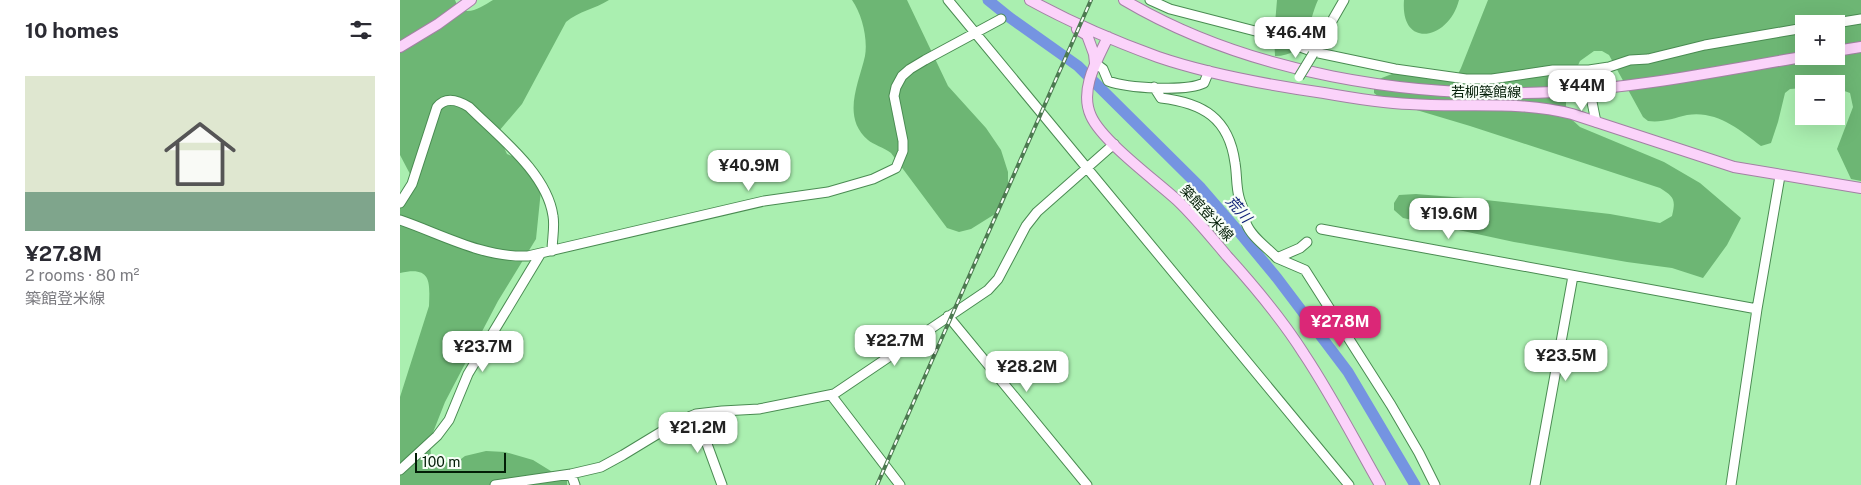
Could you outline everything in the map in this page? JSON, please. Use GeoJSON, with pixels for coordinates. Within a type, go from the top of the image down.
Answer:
{"type":"FeatureCollection","features":[{"type":"Feature","properties":{"kind":"main road"},"geometry":{"type":"LineString","coordinates":[[400,48],[471,0]]}},
{"type":"Feature","properties":{"kind":"main road"},"geometry":{"type":"LineString","coordinates":[[1030,0],[1108,37]]}},
{"type":"Feature","properties":{"kind":"main road"},"geometry":{"type":"LineString","coordinates":[[1124,0],[1203,38],[1267,60],[1327,75],[1442,92],[1554,92],[1612,87],[1795,58]]}},
{"type":"Feature","properties":{"kind":"main road"},"geometry":{"type":"LineString","coordinates":[[1054,13],[1067,24],[1087,35],[1094,54],[1094,65]]}},
{"type":"Feature","properties":{"kind":"main road","name":"築館登米線"},"geometry":{"type":"LineString","coordinates":[[1108,37],[1094,65],[1087,94],[1087,105],[1090,115],[1097,126],[1114,144],[1179,202],[1229,258],[1285,326],[1325,389],[1380,485]]}},
{"type":"Feature","properties":{"kind":"main road","name":"若柳築館線"},"geometry":{"type":"LineString","coordinates":[[1108,37],[1158,57],[1209,71],[1293,89],[1373,101],[1409,104],[1548,108],[1725,164],[1780,176],[1861,188]]}},
{"type":"Feature","properties":{"kind":"main road"},"geometry":{"type":"LineString","coordinates":[[1845,50],[1861,47]]}},
{"type":"Feature","properties":{"kind":"street"},"geometry":{"type":"LineString","coordinates":[[948,0],[1349,485]]}},
{"type":"Feature","properties":{"kind":"street"},"geometry":{"type":"LineString","coordinates":[[1150,0],[1170,9],[1259,32],[1314,53],[1395,69],[1466,79],[1492,79],[1553,70],[1589,70],[1609,67],[1630,60],[1657,57],[1705,45],[1795,30]]}},
{"type":"Feature","properties":{"kind":"street"},"geometry":{"type":"LineString","coordinates":[[1293,89],[1344,0]]}},
{"type":"Feature","properties":{"kind":"street"},"geometry":{"type":"LineString","coordinates":[[400,220],[497,254],[518,256],[552,251],[764,201],[828,192],[889,172],[896,168],[903,151],[903,141],[894,96],[902,76],[925,60],[1001,19]]}},
{"type":"Feature","properties":{"kind":"street"},"geometry":{"type":"LineString","coordinates":[[1845,22],[1861,19]]}},
{"type":"Feature","properties":{"kind":"street"},"geometry":{"type":"LineString","coordinates":[[1094,65],[1103,69],[1108,80],[1122,84],[1154,87],[1189,88],[1200,85],[1204,83],[1209,71]]}},
{"type":"Feature","properties":{"kind":"street"},"geometry":{"type":"LineString","coordinates":[[1589,70],[1590,81]]}},
{"type":"Feature","properties":{"kind":"street"},"geometry":{"type":"LineString","coordinates":[[1154,87],[1161,98],[1195,107],[1209,113],[1221,123],[1230,143],[1235,162],[1240,199],[1249,230],[1277,258],[1305,270],[1391,405],[1435,485]]}},
{"type":"Feature","properties":{"kind":"street"},"geometry":{"type":"LineString","coordinates":[[1591,96],[1596,122]]}},
{"type":"Feature","properties":{"kind":"street"},"geometry":{"type":"LineString","coordinates":[[400,203],[412,184],[437,108],[441,102],[448,100],[460,101],[469,107],[519,157],[540,182],[554,217],[552,251]]}},
{"type":"Feature","properties":{"kind":"street"},"geometry":{"type":"LineString","coordinates":[[495,485],[571,474],[600,466],[623,455],[679,421],[696,414],[759,409],[831,395],[988,290],[998,279],[1026,226],[1038,212],[1114,144]]}},
{"type":"Feature","properties":{"kind":"street"},"geometry":{"type":"LineString","coordinates":[[1731,485],[1757,309],[1780,176]]}},
{"type":"Feature","properties":{"kind":"street"},"geometry":{"type":"LineString","coordinates":[[1321,229],[1757,309]]}},
{"type":"Feature","properties":{"kind":"street"},"geometry":{"type":"LineString","coordinates":[[1277,258],[1300,248],[1307,242]]}},
{"type":"Feature","properties":{"kind":"street"},"geometry":{"type":"LineString","coordinates":[[400,470],[437,436],[449,420],[468,374],[541,253]]}},
{"type":"Feature","properties":{"kind":"street"},"geometry":{"type":"LineString","coordinates":[[1535,485],[1573,276]]}},
{"type":"Feature","properties":{"kind":"street"},"geometry":{"type":"LineString","coordinates":[[948,316],[1087,485]]}},
{"type":"Feature","properties":{"kind":"street"},"geometry":{"type":"LineString","coordinates":[[831,395],[900,485]]}},
{"type":"Feature","properties":{"kind":"street"},"geometry":{"type":"LineString","coordinates":[[696,414],[722,485]]}},
{"type":"Feature","properties":{"kind":"street"},"geometry":{"type":"LineString","coordinates":[[571,474],[574,485]]}},
{"type":"Feature","properties":{"kind":"green space"},"geometry":{"type":"Polygon","coordinates":[[[400,0],[455,0],[462,10],[467,11],[477,9],[493,0],[609,0],[576,15],[566,22],[522,104],[499,131],[499,137],[507,154],[524,161],[541,190],[536,239],[498,301],[445,402],[430,440],[431,458],[435,463],[457,462],[465,456],[486,451],[505,452],[533,460],[567,481],[567,485],[400,485],[400,397],[429,306],[429,289],[427,278],[423,274],[410,271],[400,273],[400,199],[410,174],[400,155],[400,0]]]}},
{"type":"Feature","properties":{"kind":"green space"},"geometry":{"type":"Polygon","coordinates":[[[852,0],[907,0],[948,86],[986,128],[1001,150],[1008,172],[1008,187],[995,214],[971,229],[959,232],[947,228],[891,153],[870,142],[860,131],[855,121],[854,100],[865,56],[866,42],[861,19],[852,0]]]}},
{"type":"Feature","properties":{"kind":"green space"},"geometry":{"type":"Polygon","coordinates":[[[1277,0],[1318,0],[1301,45],[1295,51],[1286,55],[1275,56],[1274,36],[1277,0]]]}},
{"type":"Feature","properties":{"kind":"green space"},"geometry":{"type":"Polygon","coordinates":[[[1404,0],[1459,0],[1454,14],[1446,24],[1436,31],[1426,34],[1417,33],[1410,27],[1405,16],[1404,0]]]}},
{"type":"Feature","properties":{"kind":"green space"},"geometry":{"type":"Polygon","coordinates":[[[1488,0],[1861,0],[1861,181],[1851,179],[1837,149],[1853,107],[1850,93],[1845,91],[1845,75],[1795,75],[1795,89],[1790,89],[1785,93],[1771,143],[1761,146],[1736,127],[1708,115],[1687,115],[1663,121],[1648,121],[1643,117],[1609,55],[1602,51],[1594,51],[1580,61],[1566,91],[1566,106],[1569,117],[1580,127],[1664,162],[1700,183],[1741,218],[1727,245],[1703,278],[1672,268],[1514,242],[1403,218],[1394,210],[1394,203],[1399,195],[1416,194],[1610,214],[1660,223],[1672,216],[1673,199],[1660,188],[1470,126],[1383,100],[1374,93],[1374,81],[1397,72],[1423,76],[1433,80],[1456,78],[1488,0]]]}},
{"type":"Feature","properties":{"kind":"waterway","name":"荒川"},"geometry":{"type":"LineString","coordinates":[[988,0],[1078,66],[1201,188],[1277,278],[1348,372],[1415,485]]}},
{"type":"Feature","properties":{"kind":"railway"},"geometry":{"type":"LineString","coordinates":[[877,485],[1091,0]]}}]}
